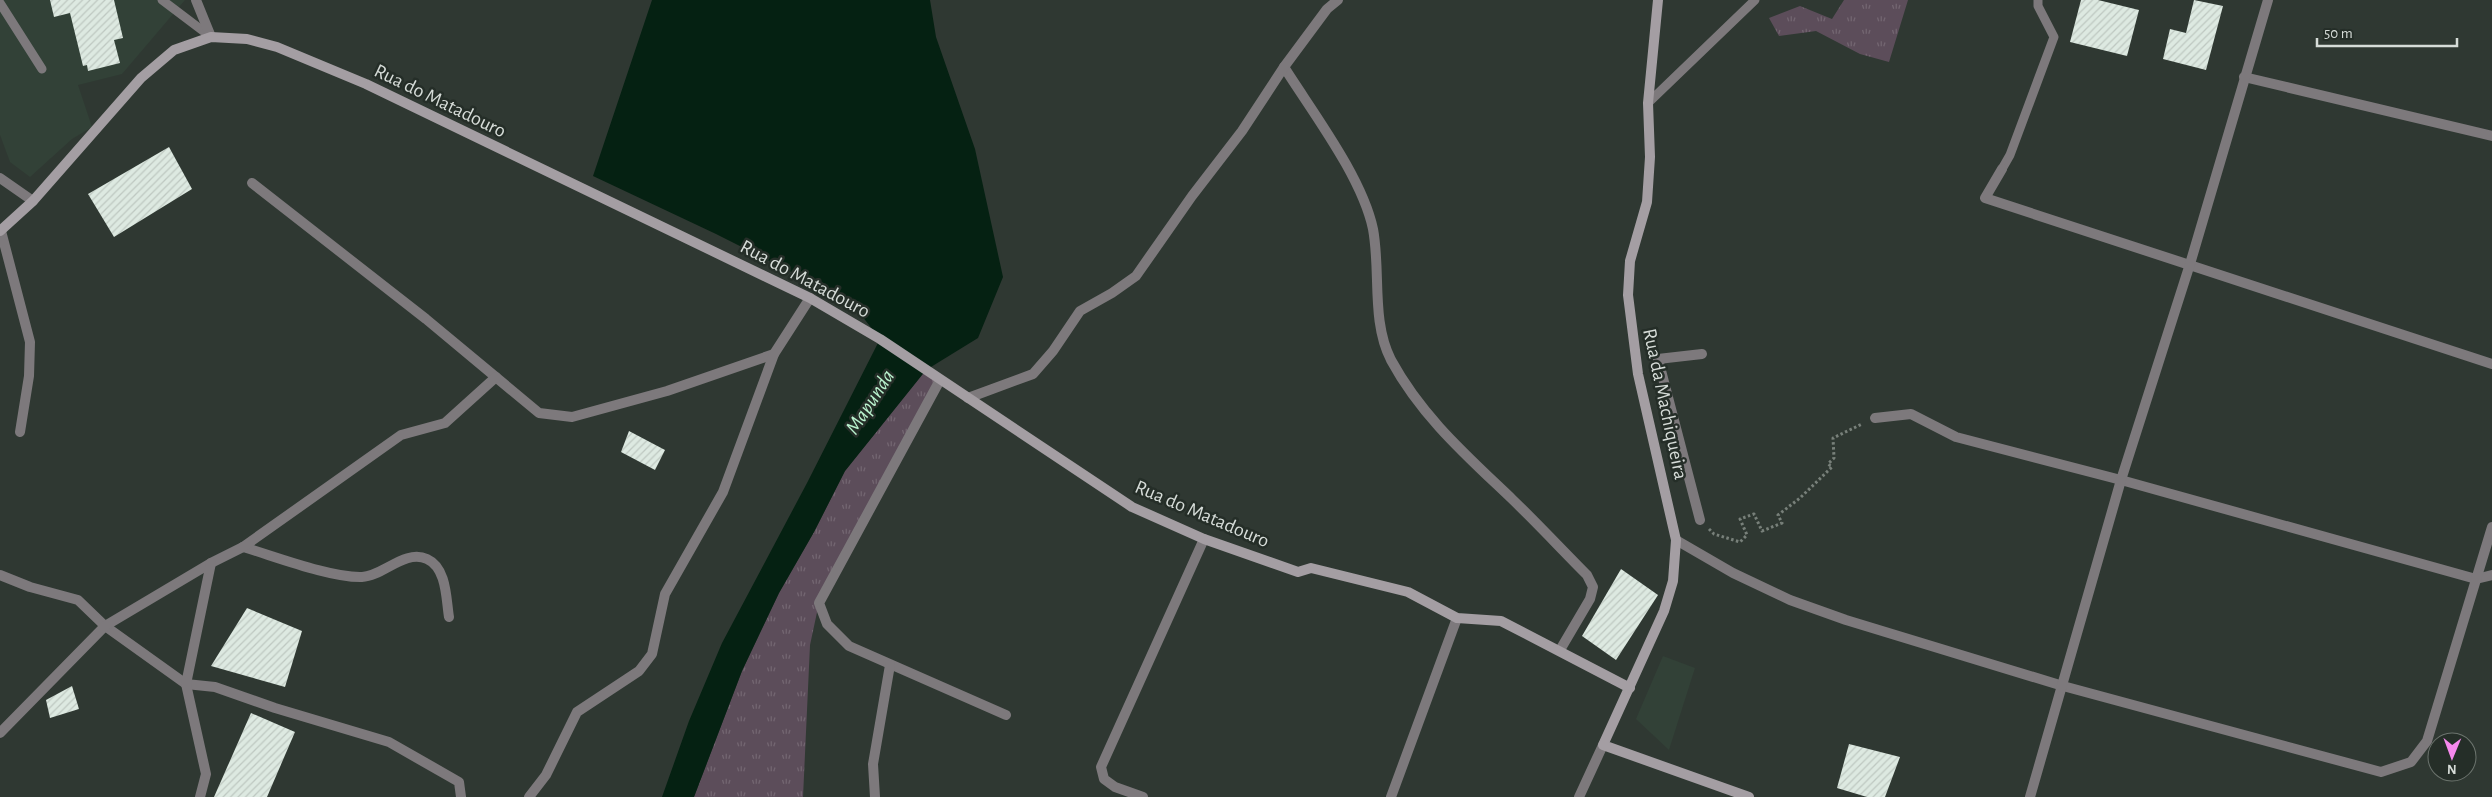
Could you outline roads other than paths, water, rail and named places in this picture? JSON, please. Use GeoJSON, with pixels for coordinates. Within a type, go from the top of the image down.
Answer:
{"type":"FeatureCollection","features":[{"type":"Feature","properties":{"kind":"street"},"geometry":{"type":"LineString","coordinates":[[196,0],[211,37]]}},
{"type":"Feature","properties":{"kind":"street"},"geometry":{"type":"LineString","coordinates":[[968,398],[1034,374],[1053,351],[1080,312],[1136,276],[1192,196],[1242,130],[1284,67],[1327,9],[1338,0]]}},
{"type":"Feature","properties":{"kind":"street","name":"Rua da Machiqueira"},"geometry":{"type":"LineString","coordinates":[[1579,797],[1664,611],[1673,581],[1676,540],[1638,374],[1628,295],[1630,261],[1647,202],[1650,157],[1648,104],[1658,0]]}},
{"type":"Feature","properties":{"kind":"street"},"geometry":{"type":"LineString","coordinates":[[2030,797],[2122,480],[2190,264],[2268,0]]}},
{"type":"Feature","properties":{"kind":"street","name":"Rua do Matadouro"},"geometry":{"type":"LineString","coordinates":[[0,231],[33,200],[141,78],[174,50],[211,37],[247,39],[277,48],[366,84],[810,298],[880,339],[1132,507],[1204,539],[1298,572],[1311,568],[1408,592],[1457,618],[1501,621],[1630,688]]}},
{"type":"Feature","properties":{"kind":"street"},"geometry":{"type":"LineString","coordinates":[[1284,67],[1356,183],[1366,210],[1372,229],[1382,335],[1391,359],[1418,402],[1453,444],[1587,575],[1593,587],[1590,599],[1560,650]]}},
{"type":"Feature","properties":{"kind":"street"},"geometry":{"type":"LineString","coordinates":[[2244,78],[2492,136]]}},
{"type":"Feature","properties":{"kind":"street"},"geometry":{"type":"LineString","coordinates":[[2002,169],[1985,198],[2492,364]]}},
{"type":"Feature","properties":{"kind":"street"},"geometry":{"type":"LineString","coordinates":[[0,178],[33,200]]}},
{"type":"Feature","properties":{"kind":"street"},"geometry":{"type":"LineString","coordinates":[[252,183],[426,319],[539,413],[572,417],[667,391],[774,354]]}},
{"type":"Feature","properties":{"kind":"street"},"geometry":{"type":"LineString","coordinates":[[0,231],[30,342],[29,376],[20,432]]}},
{"type":"Feature","properties":{"kind":"street"},"geometry":{"type":"LineString","coordinates":[[529,797],[546,775],[576,712],[639,671],[652,654],[665,594],[723,492],[774,354],[810,298]]}},
{"type":"Feature","properties":{"kind":"street"},"geometry":{"type":"LineString","coordinates":[[1700,520],[1658,358],[1702,354]]}},
{"type":"Feature","properties":{"kind":"street"},"geometry":{"type":"LineString","coordinates":[[0,733],[105,626],[243,546],[401,435],[445,424],[496,378]]}},
{"type":"Feature","properties":{"kind":"street"},"geometry":{"type":"LineString","coordinates":[[940,380],[819,603],[827,624],[849,646],[1006,715]]}},
{"type":"Feature","properties":{"kind":"street"},"geometry":{"type":"LineString","coordinates":[[1875,418],[1911,414],[1956,437],[2122,480],[2476,579],[2492,575]]}},
{"type":"Feature","properties":{"kind":"street"},"geometry":{"type":"LineString","coordinates":[[1676,540],[1733,574],[1790,600],[2063,686],[2381,772],[2411,762],[2427,741],[2492,527]]}},
{"type":"Feature","properties":{"kind":"street"},"geometry":{"type":"LineString","coordinates":[[1143,797],[1115,786],[1104,779],[1101,767],[1204,539]]}},
{"type":"Feature","properties":{"kind":"street"},"geometry":{"type":"LineString","coordinates":[[243,546],[346,576],[364,577],[417,557],[428,559],[441,571],[449,617]]}},
{"type":"Feature","properties":{"kind":"street"},"geometry":{"type":"LineString","coordinates":[[200,797],[206,774],[186,684],[211,563]]}},
{"type":"Feature","properties":{"kind":"street"},"geometry":{"type":"LineString","coordinates":[[0,575],[30,587],[78,600],[105,626],[186,684],[215,688],[389,742],[459,782],[461,797]]}},
{"type":"Feature","properties":{"kind":"street"},"geometry":{"type":"LineString","coordinates":[[1391,797],[1457,618]]}},
{"type":"Feature","properties":{"kind":"street"},"geometry":{"type":"LineString","coordinates":[[876,797],[873,764],[890,665]]}},
{"type":"Feature","properties":{"kind":"street"},"geometry":{"type":"LineString","coordinates":[[1603,745],[1749,797]]}},
{"type":"Feature","properties":{"kind":"lane"},"geometry":{"type":"LineString","coordinates":[[162,0],[211,37]]}},
{"type":"Feature","properties":{"kind":"lane"},"geometry":{"type":"LineString","coordinates":[[1648,104],[1755,0]]}},
{"type":"Feature","properties":{"kind":"lane"},"geometry":{"type":"LineString","coordinates":[[2002,169],[2010,156],[2054,36],[2038,6],[2038,0]]}},
{"type":"Feature","properties":{"kind":"lane"},"geometry":{"type":"LineString","coordinates":[[0,2],[42,69]]}},
{"type":"Feature","properties":{"kind":"water","name":"Mapunda"},"geometry":{"type":"Polygon","coordinates":[[[652,0],[930,0],[936,37],[975,149],[1003,277],[978,338],[926,370],[845,471],[814,532],[779,593],[742,671],[694,797],[662,797],[689,721],[722,643],[807,483],[880,339],[851,302],[716,234],[593,176],[652,0]]]}}]}
